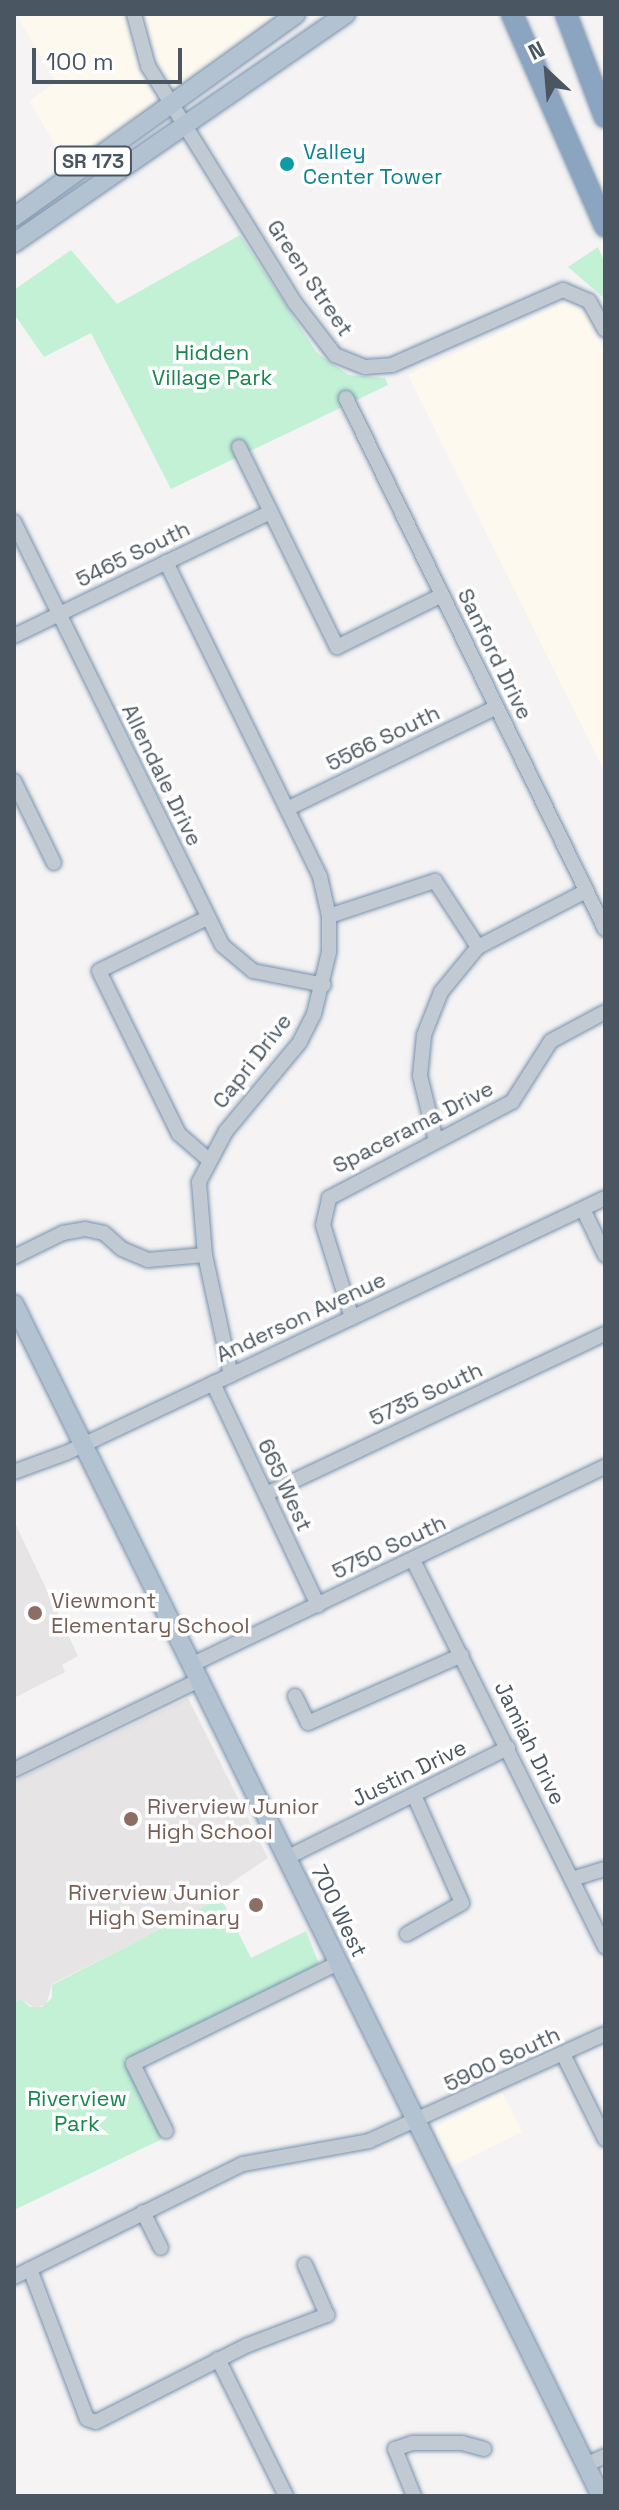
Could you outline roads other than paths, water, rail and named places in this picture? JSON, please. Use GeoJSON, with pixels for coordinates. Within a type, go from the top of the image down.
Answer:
{"type":"FeatureCollection","features":[{"type":"Feature","properties":{"kind":"highway"},"geometry":{"type":"LineString","coordinates":[[506,14],[605,226]]}},
{"type":"Feature","properties":{"kind":"highway"},"geometry":{"type":"LineString","coordinates":[[512,14],[524,49]]}},
{"type":"Feature","properties":{"kind":"highway"},"geometry":{"type":"LineString","coordinates":[[566,14],[605,117]]}},
{"type":"Feature","properties":{"kind":"main road","name":"SR 173"},"geometry":{"type":"LineString","coordinates":[[14,217],[296,14]]}},
{"type":"Feature","properties":{"kind":"main road","name":"SR 173"},"geometry":{"type":"LineString","coordinates":[[14,243],[346,14]]}},
{"type":"Feature","properties":{"kind":"main road","name":"700 West"},"geometry":{"type":"LineString","coordinates":[[14,1304],[601,2496]]}},
{"type":"Feature","properties":{"kind":"street","name":"Green Street"},"geometry":{"type":"LineString","coordinates":[[134,14],[148,66],[324,347],[348,363],[392,365],[563,290],[589,301],[605,330]]}},
{"type":"Feature","properties":{"kind":"street","name":"Sanford Drive"},"geometry":{"type":"LineString","coordinates":[[346,398],[605,929]]}},
{"type":"Feature","properties":{"kind":"street"},"geometry":{"type":"LineString","coordinates":[[239,447],[337,647],[442,595]]}},
{"type":"Feature","properties":{"kind":"street","name":"5465 South"},"geometry":{"type":"LineString","coordinates":[[14,636],[271,512]]}},
{"type":"Feature","properties":{"kind":"street","name":"Allendale Drive"},"geometry":{"type":"LineString","coordinates":[[14,522],[222,945],[243,966],[324,985]]}},
{"type":"Feature","properties":{"kind":"street","name":"Capri Drive"},"geometry":{"type":"LineString","coordinates":[[166,562],[320,877],[329,916],[324,985],[300,1042],[208,1159],[197,1205],[231,1375]]}},
{"type":"Feature","properties":{"kind":"street","name":"5566 South"},"geometry":{"type":"LineString","coordinates":[[287,809],[497,707]]}},
{"type":"Feature","properties":{"kind":"street"},"geometry":{"type":"LineString","coordinates":[[14,781],[54,863]]}},
{"type":"Feature","properties":{"kind":"street"},"geometry":{"type":"LineString","coordinates":[[329,916],[435,881],[478,947]]}},
{"type":"Feature","properties":{"kind":"street"},"geometry":{"type":"LineString","coordinates":[[436,1141],[421,1092],[424,1035],[441,992],[478,947],[586,891]]}},
{"type":"Feature","properties":{"kind":"street"},"geometry":{"type":"LineString","coordinates":[[207,918],[99,971],[179,1134],[208,1159]]}},
{"type":"Feature","properties":{"kind":"street","name":"Spacerama Drive"},"geometry":{"type":"LineString","coordinates":[[352,1318],[323,1225],[324,1209],[338,1190],[512,1102],[551,1041],[605,1012]]}},
{"type":"Feature","properties":{"kind":"street","name":"Anderson Avenue"},"geometry":{"type":"LineString","coordinates":[[14,1472],[83,1445],[605,1198]]}},
{"type":"Feature","properties":{"kind":"street"},"geometry":{"type":"LineString","coordinates":[[583,1209],[605,1255]]}},
{"type":"Feature","properties":{"kind":"street"},"geometry":{"type":"LineString","coordinates":[[14,1257],[63,1233],[85,1229],[104,1233],[122,1249],[148,1260],[205,1255]]}},
{"type":"Feature","properties":{"kind":"street","name":"5735 South"},"geometry":{"type":"LineString","coordinates":[[266,1494],[605,1334]]}},
{"type":"Feature","properties":{"kind":"street","name":"665 West"},"geometry":{"type":"LineString","coordinates":[[213,1383],[318,1605]]}},
{"type":"Feature","properties":{"kind":"street","name":"5750 South"},"geometry":{"type":"LineString","coordinates":[[14,1770],[318,1605],[605,1467]]}},
{"type":"Feature","properties":{"kind":"street","name":"Jamiah Drive"},"geometry":{"type":"LineString","coordinates":[[413,1560],[605,1947]]}},
{"type":"Feature","properties":{"kind":"street"},"geometry":{"type":"LineString","coordinates":[[295,1696],[308,1723],[462,1655]]}},
{"type":"Feature","properties":{"kind":"street","name":"Justin Drive"},"geometry":{"type":"LineString","coordinates":[[286,1858],[508,1748]]}},
{"type":"Feature","properties":{"kind":"street"},"geometry":{"type":"LineString","coordinates":[[407,1934],[462,1903],[414,1795]]}},
{"type":"Feature","properties":{"kind":"street"},"geometry":{"type":"LineString","coordinates":[[572,1879],[605,1869]]}},
{"type":"Feature","properties":{"kind":"street"},"geometry":{"type":"LineString","coordinates":[[166,2131],[133,2064],[338,1963]]}},
{"type":"Feature","properties":{"kind":"street","name":"5900 South"},"geometry":{"type":"LineString","coordinates":[[14,2277],[243,2164],[350,2146],[417,2123],[605,2034]]}},
{"type":"Feature","properties":{"kind":"street"},"geometry":{"type":"LineString","coordinates":[[563,2054],[605,2139]]}},
{"type":"Feature","properties":{"kind":"street"},"geometry":{"type":"LineString","coordinates":[[143,2212],[161,2248]]}},
{"type":"Feature","properties":{"kind":"street"},"geometry":{"type":"LineString","coordinates":[[30,2269],[87,2419],[107,2420],[218,2359],[327,2315],[305,2265]]}},
{"type":"Feature","properties":{"kind":"street"},"geometry":{"type":"LineString","coordinates":[[218,2359],[286,2496]]}},
{"type":"Feature","properties":{"kind":"street"},"geometry":{"type":"LineString","coordinates":[[414,2496],[395,2449],[462,2443],[484,2449]]}},
{"type":"Feature","properties":{"kind":"street"},"geometry":{"type":"LineString","coordinates":[[586,2465],[605,2456]]}},
{"type":"Feature","properties":{"kind":"place","name":"Valley Center Tower"},"geometry":{"type":"Point","coordinates":[287,164]}},
{"type":"Feature","properties":{"kind":"place","name":"Viewmont Elementary School"},"geometry":{"type":"Point","coordinates":[35,1613]}},
{"type":"Feature","properties":{"kind":"place","name":"Riverview Junior High School"},"geometry":{"type":"Point","coordinates":[131,1819]}},
{"type":"Feature","properties":{"kind":"place","name":"Riverview Junior High Seminary"},"geometry":{"type":"Point","coordinates":[256,1905]}},
{"type":"Feature","properties":{"kind":"park label","name":"Hidden Village Park"},"geometry":{"type":"Point","coordinates":[212,364]}},
{"type":"Feature","properties":{"kind":"park label","name":"Riverview Park"},"geometry":{"type":"Point","coordinates":[77,2110]}}]}
